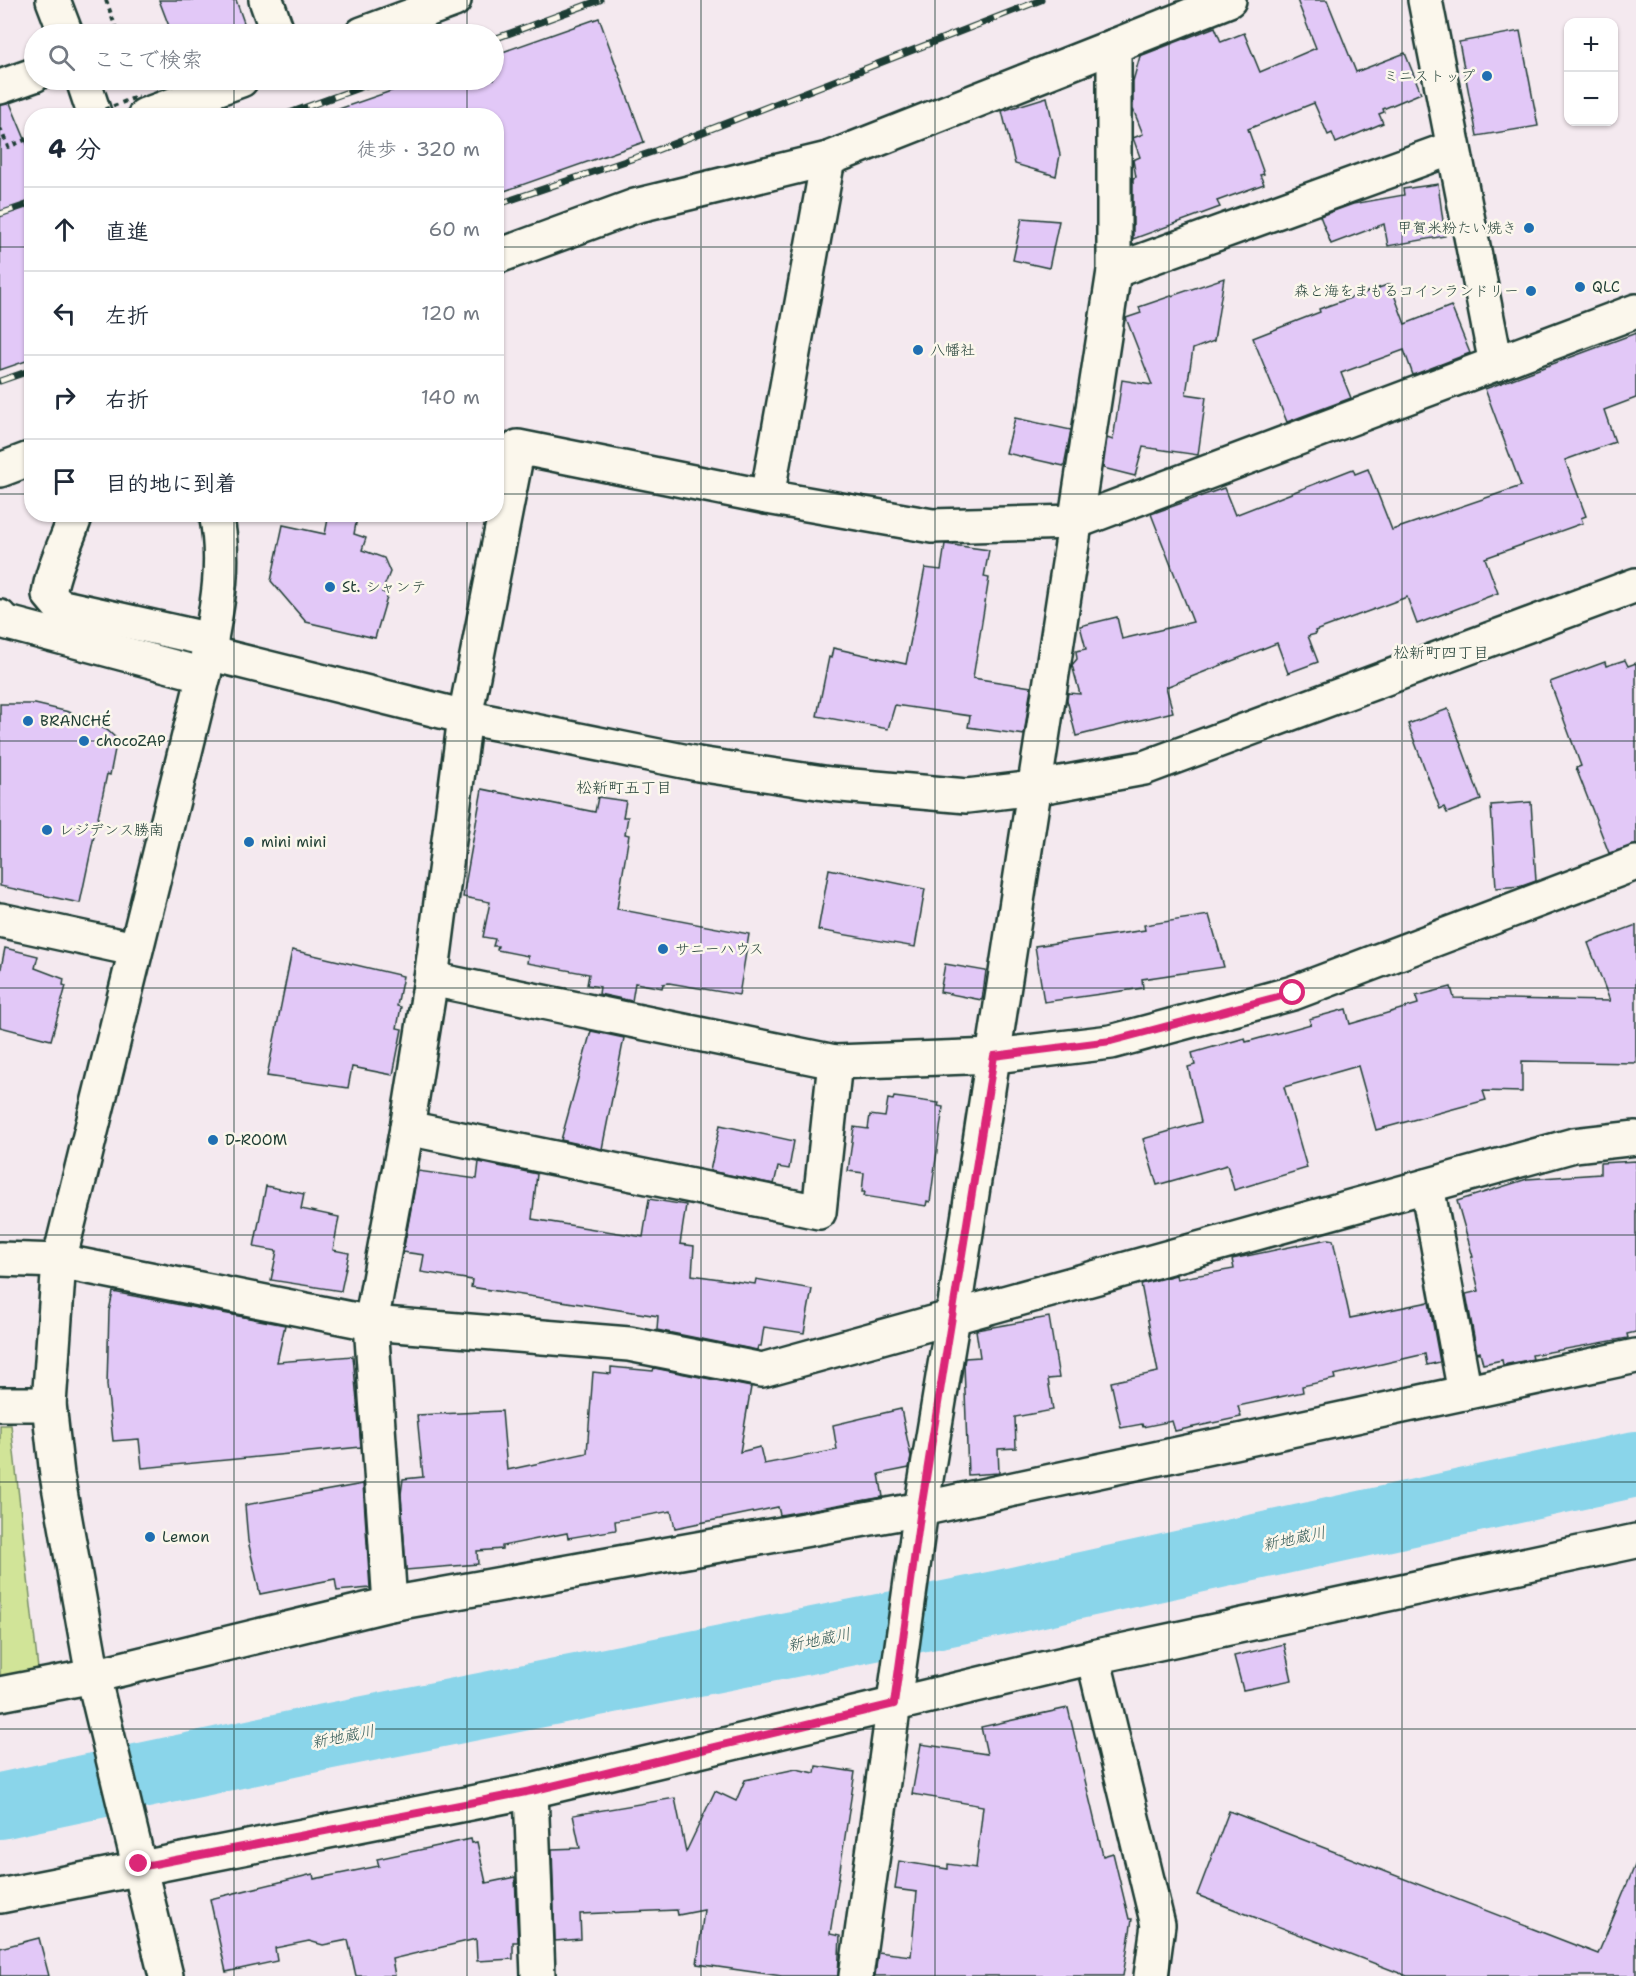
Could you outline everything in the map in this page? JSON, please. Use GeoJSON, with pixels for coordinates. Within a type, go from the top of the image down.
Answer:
{"type":"FeatureCollection","features":[{"type":"Feature","properties":{"kind":"street"},"geometry":{"type":"LineString","coordinates":[[53,0],[62,24]]}},
{"type":"Feature","properties":{"kind":"street"},"geometry":{"type":"LineString","coordinates":[[266,0],[274,24]]}},
{"type":"Feature","properties":{"kind":"street"},"geometry":{"type":"LineString","coordinates":[[389,24],[454,0]]}},
{"type":"Feature","properties":{"kind":"street"},"geometry":{"type":"LineString","coordinates":[[504,254],[635,206],[828,159],[1229,0]]}},
{"type":"Feature","properties":{"kind":"street"},"geometry":{"type":"LineString","coordinates":[[1425,0],[1452,148],[1496,364]]}},
{"type":"Feature","properties":{"kind":"street"},"geometry":{"type":"LineString","coordinates":[[856,1976],[921,1509],[994,1056],[1114,271],[1114,46]]}},
{"type":"Feature","properties":{"kind":"street"},"geometry":{"type":"LineString","coordinates":[[0,87],[24,79]]}},
{"type":"Feature","properties":{"kind":"street"},"geometry":{"type":"LineString","coordinates":[[86,90],[92,108]]}},
{"type":"Feature","properties":{"kind":"street"},"geometry":{"type":"LineString","coordinates":[[142,105],[201,90]]}},
{"type":"Feature","properties":{"kind":"street"},"geometry":{"type":"LineString","coordinates":[[1114,271],[1452,148]]}},
{"type":"Feature","properties":{"kind":"street"},"geometry":{"type":"LineString","coordinates":[[767,497],[828,159]]}},
{"type":"Feature","properties":{"kind":"street"},"geometry":{"type":"LineString","coordinates":[[504,472],[518,447],[767,497],[932,526],[1075,522],[1636,310]]}},
{"type":"Feature","properties":{"kind":"street"},"geometry":{"type":"LineString","coordinates":[[0,470],[24,461]]}},
{"type":"Feature","properties":{"kind":"street"},"geometry":{"type":"LineString","coordinates":[[73,522],[62,554],[52,572],[49,594],[59,606],[208,656]]}},
{"type":"Feature","properties":{"kind":"street"},"geometry":{"type":"LineString","coordinates":[[166,1976],[93,1677],[57,1474],[49,1404],[58,1261],[208,656],[220,596],[222,541],[218,522]]}},
{"type":"Feature","properties":{"kind":"street"},"geometry":{"type":"LineString","coordinates":[[390,1604],[371,1323],[407,1128],[431,979],[465,717],[496,522]]}},
{"type":"Feature","properties":{"kind":"street"},"geometry":{"type":"LineString","coordinates":[[0,618],[4,622],[208,656],[465,717],[698,764],[830,784],[967,796],[1034,788],[1144,768],[1636,585]]}},
{"type":"Feature","properties":{"kind":"street"},"geometry":{"type":"LineString","coordinates":[[431,979],[834,1062],[994,1056],[1111,1041],[1293,993],[1636,863]]}},
{"type":"Feature","properties":{"kind":"street"},"geometry":{"type":"LineString","coordinates":[[0,920],[134,949]]}},
{"type":"Feature","properties":{"kind":"street"},"geometry":{"type":"LineString","coordinates":[[407,1128],[819,1212],[834,1062]]}},
{"type":"Feature","properties":{"kind":"street"},"geometry":{"type":"LineString","coordinates":[[0,1259],[58,1261],[371,1323],[629,1344],[762,1370],[1574,1145],[1636,1138]]}},
{"type":"Feature","properties":{"kind":"street"},"geometry":{"type":"LineString","coordinates":[[1427,1186],[1465,1393]]}},
{"type":"Feature","properties":{"kind":"street"},"geometry":{"type":"LineString","coordinates":[[0,1694],[93,1677],[390,1604],[921,1509],[1636,1356]]}},
{"type":"Feature","properties":{"kind":"street"},"geometry":{"type":"LineString","coordinates":[[0,1404],[49,1404]]}},
{"type":"Feature","properties":{"kind":"street"},"geometry":{"type":"LineString","coordinates":[[0,1896],[139,1866],[531,1791],[896,1690],[1093,1657],[1636,1540]]}},
{"type":"Feature","properties":{"kind":"street"},"geometry":{"type":"LineString","coordinates":[[1093,1657],[1158,1925],[1151,1976]]}},
{"type":"Feature","properties":{"kind":"street"},"geometry":{"type":"LineString","coordinates":[[531,1791],[538,1976]]}},
{"type":"Feature","properties":{"kind":"path"},"geometry":{"type":"LineString","coordinates":[[106,0],[114,24]]}},
{"type":"Feature","properties":{"kind":"path"},"geometry":{"type":"LineString","coordinates":[[127,108],[142,105]]}},
{"type":"Feature","properties":{"kind":"path"},"geometry":{"type":"LineString","coordinates":[[0,129],[8,147],[24,140]]}},
{"type":"Feature","properties":{"kind":"green space"},"geometry":{"type":"Polygon","coordinates":[[[0,1425],[11,1425],[38,1669],[0,1676],[0,1425]]]}},
{"type":"Feature","properties":{"kind":"building"},"geometry":{"type":"Polygon","coordinates":[[[159,0],[236,0],[244,24],[168,24],[159,0]]]}},
{"type":"Feature","properties":{"kind":"building"},"geometry":{"type":"Polygon","coordinates":[[[1297,0],[1327,0],[1356,72],[1405,53],[1421,93],[1383,109],[1384,112],[1379,114],[1383,123],[1336,143],[1332,133],[1328,135],[1314,103],[1248,129],[1264,174],[1260,175],[1264,184],[1217,201],[1220,207],[1133,239],[1133,178],[1136,177],[1133,160],[1140,157],[1133,138],[1143,134],[1133,109],[1133,81],[1140,56],[1215,27],[1221,42],[1244,33],[1260,72],[1316,48],[1297,0]]]}},
{"type":"Feature","properties":{"kind":"building"},"geometry":{"type":"Polygon","coordinates":[[[599,18],[644,142],[504,191],[504,108],[342,108],[394,90],[504,90],[504,51],[599,18]]]}},
{"type":"Feature","properties":{"kind":"building"},"geometry":{"type":"Polygon","coordinates":[[[1520,31],[1538,126],[1477,136],[1459,42],[1520,31]]]}},
{"type":"Feature","properties":{"kind":"building"},"geometry":{"type":"Polygon","coordinates":[[[1047,97],[1060,155],[1056,176],[1015,164],[1002,111],[1047,97]]]}},
{"type":"Feature","properties":{"kind":"building"},"geometry":{"type":"Polygon","coordinates":[[[10,103],[24,137],[24,362],[0,370],[0,105],[10,103]]]}},
{"type":"Feature","properties":{"kind":"building"},"geometry":{"type":"Polygon","coordinates":[[[1438,184],[1445,236],[1388,246],[1384,224],[1331,244],[1320,216],[1353,204],[1404,195],[1403,189],[1438,184]]]}},
{"type":"Feature","properties":{"kind":"building"},"geometry":{"type":"Polygon","coordinates":[[[1022,218],[1059,221],[1049,268],[1013,260],[1022,218]]]}},
{"type":"Feature","properties":{"kind":"building"},"geometry":{"type":"Polygon","coordinates":[[[1224,278],[1214,341],[1193,349],[1186,394],[1206,397],[1198,455],[1143,447],[1135,476],[1103,468],[1107,438],[1113,440],[1122,380],[1152,385],[1126,318],[1141,313],[1139,307],[1224,278]]]}},
{"type":"Feature","properties":{"kind":"building"},"geometry":{"type":"Polygon","coordinates":[[[1390,284],[1405,324],[1451,306],[1470,353],[1413,375],[1404,350],[1341,373],[1351,398],[1287,422],[1253,338],[1320,312],[1319,309],[1390,284]]]}},
{"type":"Feature","properties":{"kind":"building"},"geometry":{"type":"Polygon","coordinates":[[[1636,333],[1636,398],[1604,410],[1615,442],[1565,460],[1586,516],[1581,518],[1583,523],[1485,558],[1498,593],[1417,624],[1407,597],[1315,631],[1316,634],[1308,636],[1318,662],[1288,673],[1277,643],[1166,687],[1173,712],[1076,736],[1067,700],[1068,693],[1080,694],[1072,665],[1077,659],[1076,651],[1086,649],[1080,626],[1117,617],[1122,639],[1193,622],[1151,514],[1224,488],[1235,515],[1353,469],[1355,474],[1368,469],[1392,530],[1521,486],[1485,389],[1636,333]]]}},
{"type":"Feature","properties":{"kind":"building"},"geometry":{"type":"Polygon","coordinates":[[[1015,418],[1071,430],[1064,466],[1006,453],[1015,418]]]}},
{"type":"Feature","properties":{"kind":"building","name":"St. シャンテ"},"geometry":{"type":"Polygon","coordinates":[[[327,522],[356,522],[354,534],[366,538],[362,550],[384,558],[390,572],[382,592],[388,594],[375,638],[306,622],[271,581],[283,525],[325,534],[327,522]]]}},
{"type":"Feature","properties":{"kind":"building"},"geometry":{"type":"Polygon","coordinates":[[[945,544],[989,550],[984,577],[989,578],[973,678],[1031,687],[1024,735],[968,727],[970,716],[895,705],[888,729],[817,716],[829,657],[831,658],[833,648],[906,664],[925,568],[941,570],[945,544]]]}},
{"type":"Feature","properties":{"kind":"building"},"geometry":{"type":"Polygon","coordinates":[[[1625,660],[1628,666],[1636,663],[1636,845],[1609,853],[1576,768],[1581,766],[1550,682],[1605,662],[1606,666],[1625,660]]]}},
{"type":"Feature","properties":{"kind":"building","name":"レジデンス勝南"},"geometry":{"type":"Polygon","coordinates":[[[0,704],[35,704],[69,712],[107,730],[117,739],[110,775],[107,774],[80,903],[0,886],[0,704]]]}},
{"type":"Feature","properties":{"kind":"building"},"geometry":{"type":"Polygon","coordinates":[[[1448,709],[1481,800],[1447,813],[1444,807],[1440,809],[1408,724],[1448,709]]]}},
{"type":"Feature","properties":{"kind":"building"},"geometry":{"type":"Polygon","coordinates":[[[482,789],[595,812],[598,797],[626,801],[623,817],[628,817],[625,834],[629,835],[617,909],[749,934],[739,995],[669,983],[663,984],[662,988],[635,983],[632,1001],[599,994],[600,987],[587,985],[589,974],[527,963],[528,956],[497,950],[498,946],[493,946],[495,939],[483,937],[490,902],[463,897],[482,789]]]}},
{"type":"Feature","properties":{"kind":"building"},"geometry":{"type":"Polygon","coordinates":[[[1531,802],[1536,881],[1522,886],[1496,888],[1491,805],[1531,802]]]}},
{"type":"Feature","properties":{"kind":"building"},"geometry":{"type":"Polygon","coordinates":[[[829,869],[925,889],[915,947],[818,930],[829,869]]]}},
{"type":"Feature","properties":{"kind":"building"},"geometry":{"type":"Polygon","coordinates":[[[1209,915],[1224,967],[1142,979],[1143,988],[1044,1002],[1035,946],[1145,930],[1144,925],[1209,915]]]}},
{"type":"Feature","properties":{"kind":"building"},"geometry":{"type":"Polygon","coordinates":[[[1636,925],[1636,1063],[1522,1061],[1522,1092],[1483,1091],[1486,1100],[1376,1130],[1358,1066],[1284,1087],[1307,1168],[1234,1190],[1227,1165],[1157,1185],[1143,1139],[1201,1122],[1188,1067],[1195,1065],[1192,1053],[1245,1038],[1246,1042],[1311,1024],[1309,1019],[1346,1009],[1350,1024],[1418,1004],[1416,996],[1451,987],[1454,998],[1610,1001],[1588,943],[1636,925]]]}},
{"type":"Feature","properties":{"kind":"building"},"geometry":{"type":"Polygon","coordinates":[[[5,948],[38,956],[35,968],[64,979],[63,985],[66,986],[51,1040],[0,1027],[0,973],[5,948]]]}},
{"type":"Feature","properties":{"kind":"building"},"geometry":{"type":"Polygon","coordinates":[[[292,950],[403,976],[397,1006],[401,1007],[397,1028],[402,1029],[393,1075],[352,1067],[348,1088],[267,1076],[292,950]]]}},
{"type":"Feature","properties":{"kind":"building"},"geometry":{"type":"Polygon","coordinates":[[[945,964],[986,971],[982,1000],[940,992],[945,964]]]}},
{"type":"Feature","properties":{"kind":"building"},"geometry":{"type":"Polygon","coordinates":[[[591,1031],[624,1038],[602,1149],[561,1140],[591,1031]]]}},
{"type":"Feature","properties":{"kind":"building"},"geometry":{"type":"Polygon","coordinates":[[[894,1097],[939,1103],[938,1106],[943,1107],[930,1202],[927,1201],[926,1206],[864,1196],[865,1192],[862,1192],[864,1173],[848,1171],[854,1127],[868,1129],[870,1115],[885,1117],[888,1099],[893,1100],[894,1097]]]}},
{"type":"Feature","properties":{"kind":"building"},"geometry":{"type":"Polygon","coordinates":[[[720,1125],[794,1141],[789,1169],[778,1167],[774,1184],[710,1171],[720,1125]]]}},
{"type":"Feature","properties":{"kind":"building"},"geometry":{"type":"Polygon","coordinates":[[[1636,1161],[1636,1332],[1627,1334],[1628,1338],[1532,1355],[1533,1359],[1503,1365],[1502,1360],[1483,1364],[1480,1352],[1477,1353],[1466,1294],[1479,1291],[1471,1257],[1473,1257],[1457,1201],[1527,1179],[1600,1174],[1600,1163],[1636,1161]]]}},
{"type":"Feature","properties":{"kind":"building"},"geometry":{"type":"Polygon","coordinates":[[[479,1162],[537,1174],[532,1219],[643,1237],[649,1199],[686,1205],[680,1244],[694,1246],[692,1275],[755,1284],[756,1279],[812,1289],[804,1333],[764,1327],[761,1346],[758,1346],[757,1350],[657,1330],[658,1316],[471,1287],[472,1280],[421,1272],[424,1255],[403,1252],[418,1171],[477,1179],[479,1162]]]}},
{"type":"Feature","properties":{"kind":"building"},"geometry":{"type":"Polygon","coordinates":[[[266,1186],[304,1194],[301,1209],[339,1217],[333,1250],[349,1253],[341,1291],[271,1280],[277,1251],[254,1247],[266,1186]]]}},
{"type":"Feature","properties":{"kind":"building"},"geometry":{"type":"Polygon","coordinates":[[[1328,1239],[1333,1240],[1350,1318],[1429,1302],[1440,1362],[1427,1365],[1425,1354],[1334,1375],[1335,1379],[1302,1386],[1303,1392],[1238,1406],[1241,1417],[1175,1431],[1172,1421],[1143,1427],[1142,1424],[1121,1428],[1111,1382],[1158,1372],[1141,1284],[1176,1275],[1177,1279],[1234,1269],[1232,1259],[1328,1239]]]}},
{"type":"Feature","properties":{"kind":"building"},"geometry":{"type":"Polygon","coordinates":[[[113,1292],[285,1325],[277,1362],[353,1356],[361,1447],[142,1468],[139,1439],[113,1441],[107,1385],[109,1311],[113,1292]]]}},
{"type":"Feature","properties":{"kind":"building"},"geometry":{"type":"Polygon","coordinates":[[[1049,1317],[1059,1378],[1048,1379],[1053,1410],[1015,1417],[1016,1448],[998,1449],[999,1473],[968,1475],[964,1364],[965,1358],[980,1357],[976,1330],[1049,1317]]]}},
{"type":"Feature","properties":{"kind":"building"},"geometry":{"type":"Polygon","coordinates":[[[611,1367],[653,1371],[654,1368],[751,1387],[740,1452],[760,1447],[764,1464],[837,1450],[833,1425],[901,1409],[911,1457],[909,1468],[879,1474],[883,1497],[780,1515],[778,1507],[675,1528],[671,1511],[615,1521],[616,1530],[568,1538],[567,1533],[502,1546],[502,1549],[477,1551],[478,1564],[406,1570],[401,1494],[403,1479],[423,1477],[417,1415],[502,1411],[507,1470],[587,1453],[593,1372],[611,1374],[611,1367]]]}},
{"type":"Feature","properties":{"kind":"building"},"geometry":{"type":"Polygon","coordinates":[[[363,1484],[370,1588],[337,1591],[335,1579],[260,1594],[248,1541],[245,1505],[363,1484]]]}},
{"type":"Feature","properties":{"kind":"building"},"geometry":{"type":"Polygon","coordinates":[[[1284,1644],[1292,1680],[1243,1690],[1234,1656],[1284,1644]]]}},
{"type":"Feature","properties":{"kind":"building"},"geometry":{"type":"Polygon","coordinates":[[[1068,1708],[1103,1856],[1113,1853],[1129,1919],[1132,1919],[1123,1976],[875,1976],[878,1952],[911,1956],[917,1892],[895,1889],[899,1861],[948,1869],[948,1864],[976,1868],[983,1806],[912,1794],[921,1744],[987,1754],[981,1727],[1068,1708]]]}},
{"type":"Feature","properties":{"kind":"building"},"geometry":{"type":"Polygon","coordinates":[[[816,1766],[855,1772],[830,1934],[840,1936],[838,1976],[782,1976],[697,1964],[704,1910],[678,1915],[677,1910],[580,1914],[581,1939],[555,1941],[552,1849],[580,1848],[573,1815],[675,1798],[686,1852],[715,1791],[736,1801],[745,1780],[796,1769],[815,1773],[816,1766]]]}},
{"type":"Feature","properties":{"kind":"building"},"geometry":{"type":"Polygon","coordinates":[[[1229,1811],[1598,1954],[1636,1863],[1636,1976],[1407,1976],[1197,1895],[1229,1811]]]}},
{"type":"Feature","properties":{"kind":"building"},"geometry":{"type":"Polygon","coordinates":[[[471,1839],[472,1843],[477,1842],[486,1883],[515,1877],[518,1942],[513,1942],[513,1959],[477,1961],[476,1939],[392,1959],[395,1976],[356,1976],[348,1940],[323,1945],[309,1941],[275,1948],[277,1961],[226,1972],[210,1899],[313,1874],[314,1879],[379,1866],[377,1859],[471,1839]]]}},
{"type":"Feature","properties":{"kind":"building"},"geometry":{"type":"Polygon","coordinates":[[[39,1938],[49,1976],[0,1976],[0,1948],[39,1938]]]}},
{"type":"Feature","properties":{"kind":"waterway","name":"新地蔵川"},"geometry":{"type":"LineString","coordinates":[[0,1806],[320,1738],[1000,1603],[1636,1464]]}},
{"type":"Feature","properties":{"kind":"railway"},"geometry":{"type":"LineString","coordinates":[[504,35],[600,0]]}},
{"type":"Feature","properties":{"kind":"railway"},"geometry":{"type":"LineString","coordinates":[[504,202],[652,152],[1041,0]]}},
{"type":"Feature","properties":{"kind":"railway"},"geometry":{"type":"LineString","coordinates":[[303,108],[353,90]]}},
{"type":"Feature","properties":{"kind":"railway"},"geometry":{"type":"LineString","coordinates":[[0,214],[24,206]]}},
{"type":"Feature","properties":{"kind":"railway"},"geometry":{"type":"LineString","coordinates":[[0,381],[24,373]]}},
{"type":"Feature","properties":{"kind":"place","name":"ミニストップ"},"geometry":{"type":"Point","coordinates":[1487,76]}},
{"type":"Feature","properties":{"kind":"place","name":"甲賀米粉たい焼き"},"geometry":{"type":"Point","coordinates":[1529,228]}},
{"type":"Feature","properties":{"kind":"place","name":"QLC"},"geometry":{"type":"Point","coordinates":[1580,287]}},
{"type":"Feature","properties":{"kind":"place","name":"森と海をまもるコインランドリー"},"geometry":{"type":"Point","coordinates":[1531,291]}},
{"type":"Feature","properties":{"kind":"place","name":"八幡社"},"geometry":{"type":"Point","coordinates":[918,350]}},
{"type":"Feature","properties":{"kind":"place","name":"St. シャンテ"},"geometry":{"type":"Point","coordinates":[330,587]}},
{"type":"Feature","properties":{"kind":"place","name":"BRANCHÉ"},"geometry":{"type":"Point","coordinates":[28,721]}},
{"type":"Feature","properties":{"kind":"place","name":"chocoZAP"},"geometry":{"type":"Point","coordinates":[84,741]}},
{"type":"Feature","properties":{"kind":"place","name":"レジデンス勝南"},"geometry":{"type":"Point","coordinates":[47,830]}},
{"type":"Feature","properties":{"kind":"place","name":"mini mini"},"geometry":{"type":"Point","coordinates":[249,842]}},
{"type":"Feature","properties":{"kind":"place","name":"サニーハウス"},"geometry":{"type":"Point","coordinates":[663,949]}},
{"type":"Feature","properties":{"kind":"place","name":"D-ROOM"},"geometry":{"type":"Point","coordinates":[213,1140]}},
{"type":"Feature","properties":{"kind":"place","name":"Lemon"},"geometry":{"type":"Point","coordinates":[150,1537]}},
{"type":"Feature","properties":{"kind":"district","name":"松新町四丁目"},"geometry":{"type":"Point","coordinates":[1441,652]}},
{"type":"Feature","properties":{"kind":"district","name":"松新町五丁目"},"geometry":{"type":"Point","coordinates":[624,787]}},
{"type":"Feature","properties":{"kind":"route"},"geometry":{"type":"LineString","coordinates":[[139,1864],[139,1867],[531,1791],[894,1704],[921,1509],[994,1056],[1111,1041],[1293,993]]}}]}
